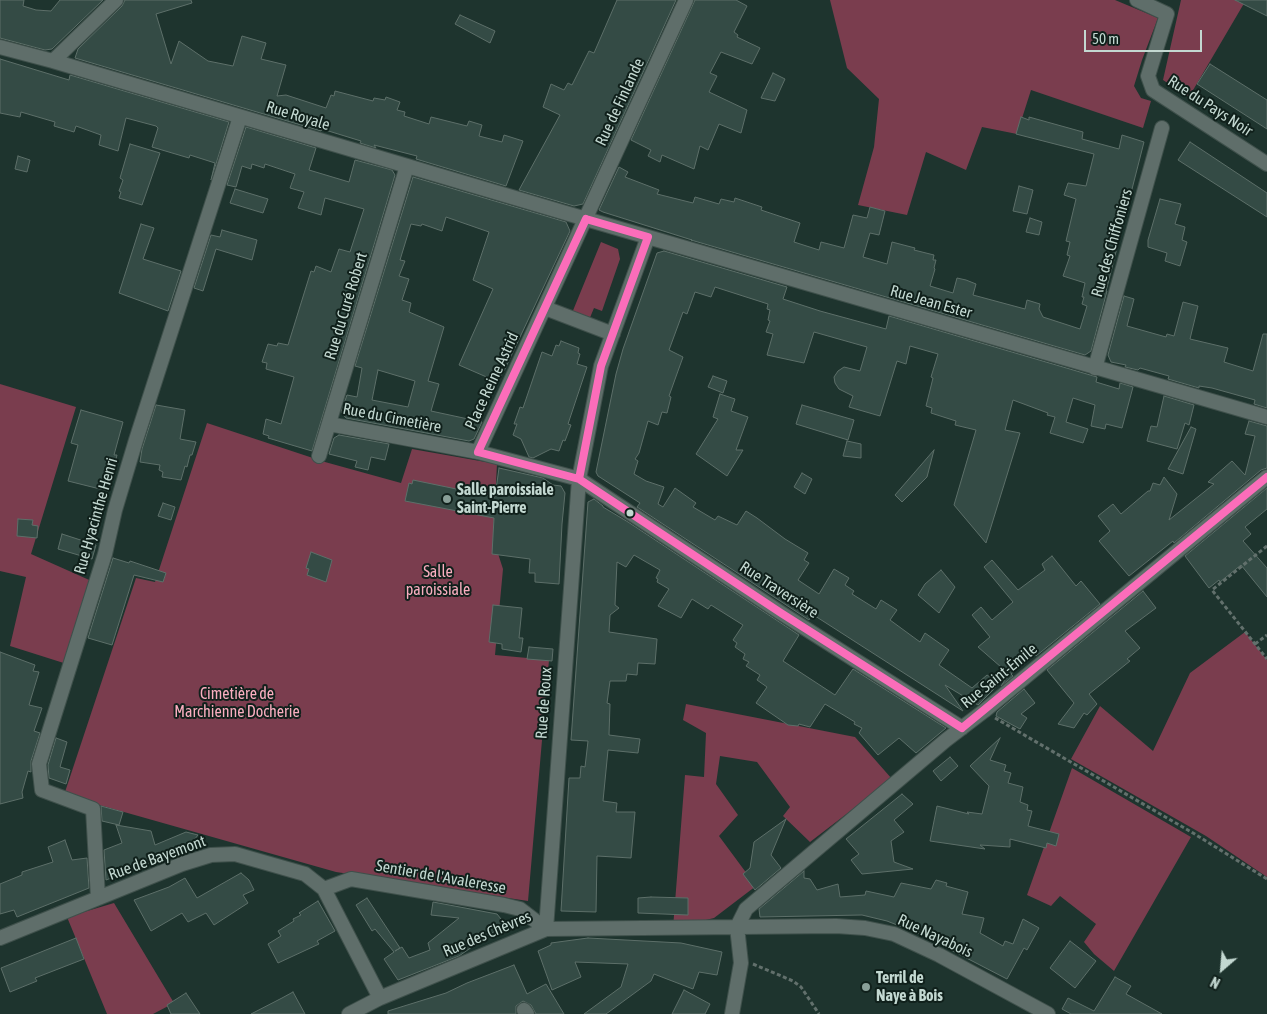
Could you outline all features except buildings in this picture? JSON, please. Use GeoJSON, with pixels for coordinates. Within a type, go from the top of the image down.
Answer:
{"type":"FeatureCollection","features":[{"type":"Feature","properties":{"kind":"street"},"geometry":{"type":"LineString","coordinates":[[53,62],[116,0]]}},
{"type":"Feature","properties":{"kind":"street","name":"Rue de Finlande"},"geometry":{"type":"LineString","coordinates":[[586,219],[686,0]]}},
{"type":"Feature","properties":{"kind":"street","name":"Rue du Pays Noir"},"geometry":{"type":"LineString","coordinates":[[1137,0],[1168,14],[1148,76],[1153,90],[1267,164]]}},
{"type":"Feature","properties":{"kind":"street","name":"Rue Royale"},"geometry":{"type":"LineString","coordinates":[[0,47],[586,219]]}},
{"type":"Feature","properties":{"kind":"street","name":"Rue Hyacinthe Henri"},"geometry":{"type":"LineString","coordinates":[[98,898],[93,809],[42,790],[39,764],[105,554],[115,510],[145,412],[240,117]]}},
{"type":"Feature","properties":{"kind":"street","name":"Rue des Chiffoniers"},"geometry":{"type":"LineString","coordinates":[[1095,368],[1162,128]]}},
{"type":"Feature","properties":{"kind":"street","name":"Rue du Curé Robert"},"geometry":{"type":"LineString","coordinates":[[319,456],[407,166]]}},
{"type":"Feature","properties":{"kind":"street","name":"Rue Jean Ester"},"geometry":{"type":"LineString","coordinates":[[586,219],[1267,417]]}},
{"type":"Feature","properties":{"kind":"street","name":"Place Reine Astrid"},"geometry":{"type":"LineString","coordinates":[[579,479],[478,452],[586,219]]}},
{"type":"Feature","properties":{"kind":"street"},"geometry":{"type":"LineString","coordinates":[[579,479],[601,366],[648,237]]}},
{"type":"Feature","properties":{"kind":"street"},"geometry":{"type":"LineString","coordinates":[[545,308],[613,334]]}},
{"type":"Feature","properties":{"kind":"street","name":"Rue du Cimetière"},"geometry":{"type":"LineString","coordinates":[[329,424],[478,452]]}},
{"type":"Feature","properties":{"kind":"street","name":"Rue Saint-Émile"},"geometry":{"type":"LineString","coordinates":[[737,927],[746,909],[1267,477]]}},
{"type":"Feature","properties":{"kind":"street","name":"Rue Traversière"},"geometry":{"type":"LineString","coordinates":[[579,479],[781,613],[962,728]]}},
{"type":"Feature","properties":{"kind":"street","name":"Rue de Roux"},"geometry":{"type":"LineString","coordinates":[[546,929],[579,479]]}},
{"type":"Feature","properties":{"kind":"street","name":"Rue de Bayemont"},"geometry":{"type":"LineString","coordinates":[[0,938],[182,864],[211,855],[235,854],[305,874],[324,889],[380,998]]}},
{"type":"Feature","properties":{"kind":"street","name":"Sentier de l'Avaleresse"},"geometry":{"type":"LineString","coordinates":[[324,889],[351,879],[504,905],[520,909],[546,929]]}},
{"type":"Feature","properties":{"kind":"street","name":"Rue Nayabois"},"geometry":{"type":"LineString","coordinates":[[737,927],[836,926],[865,928],[894,934],[939,955],[1048,1014]]}},
{"type":"Feature","properties":{"kind":"street"},"geometry":{"type":"LineString","coordinates":[[732,1014],[741,959],[737,927]]}},
{"type":"Feature","properties":{"kind":"street","name":"Rue des Chèvres"},"geometry":{"type":"LineString","coordinates":[[349,1014],[380,998],[546,929],[737,927]]}},
{"type":"Feature","properties":{"kind":"path"},"geometry":{"type":"LineString","coordinates":[[1267,546],[1212,590],[1267,659]]}},
{"type":"Feature","properties":{"kind":"path"},"geometry":{"type":"LineString","coordinates":[[1255,644],[1267,634]]}},
{"type":"Feature","properties":{"kind":"path"},"geometry":{"type":"LineString","coordinates":[[984,711],[1193,833],[1267,879]]}},
{"type":"Feature","properties":{"kind":"path"},"geometry":{"type":"LineString","coordinates":[[741,959],[793,981],[801,988],[819,1014]]}},
{"type":"Feature","properties":{"kind":"green space"},"geometry":{"type":"Polygon","coordinates":[[[830,0],[1115,0],[1158,18],[1134,86],[1141,98],[1151,101],[1143,128],[1031,90],[1017,134],[982,127],[966,170],[926,152],[907,215],[858,205],[874,147],[879,99],[847,68],[830,0]]]}},
{"type":"Feature","properties":{"kind":"green space"},"geometry":{"type":"Polygon","coordinates":[[[1181,0],[1246,0],[1189,97],[1163,80],[1181,0]]]}},
{"type":"Feature","properties":{"kind":"green space"},"geometry":{"type":"Polygon","coordinates":[[[601,242],[618,249],[620,259],[602,311],[594,308],[589,320],[572,313],[601,242]]]}},
{"type":"Feature","properties":{"kind":"green space"},"geometry":{"type":"Polygon","coordinates":[[[0,384],[76,407],[31,554],[96,583],[70,665],[10,646],[26,577],[0,571],[0,384]]]}},
{"type":"Feature","properties":{"kind":"green space","name":"Cimetière de Marchienne Docherie"},"geometry":{"type":"Polygon","coordinates":[[[207,423],[325,462],[401,483],[412,449],[497,464],[493,538],[503,569],[495,655],[549,660],[528,901],[336,872],[64,795],[136,578],[155,582],[207,423]]]}},
{"type":"Feature","properties":{"kind":"green space"},"geometry":{"type":"Polygon","coordinates":[[[1245,632],[1267,660],[1267,877],[1206,836],[1071,759],[1100,706],[1153,751],[1190,673],[1245,632]]]}},
{"type":"Feature","properties":{"kind":"green space"},"geometry":{"type":"Polygon","coordinates":[[[686,704],[855,737],[892,779],[810,842],[783,816],[790,807],[757,762],[720,756],[716,784],[738,815],[719,836],[756,886],[714,918],[673,928],[685,775],[704,777],[706,733],[683,720],[686,704]]]}},
{"type":"Feature","properties":{"kind":"green space"},"geometry":{"type":"Polygon","coordinates":[[[1072,768],[1191,837],[1114,971],[1094,954],[1084,942],[1096,924],[1060,896],[1051,906],[1027,895],[1072,768]]]}},
{"type":"Feature","properties":{"kind":"green space"},"geometry":{"type":"Polygon","coordinates":[[[114,903],[174,1003],[153,1014],[107,1014],[67,917],[114,903]]]}},
{"type":"Feature","properties":{"kind":"transit line"},"geometry":{"type":"LineString","coordinates":[[586,219],[648,237],[601,366],[579,479],[478,452],[586,219]]}},
{"type":"Feature","properties":{"kind":"transit line"},"geometry":{"type":"LineString","coordinates":[[962,728],[1267,477]]}},
{"type":"Feature","properties":{"kind":"transit line"},"geometry":{"type":"LineString","coordinates":[[579,479],[781,613],[962,728]]}},
{"type":"Feature","properties":{"kind":"place","name":"Salle paroissiale Saint-Pierre"},"geometry":{"type":"Point","coordinates":[447,499]}},
{"type":"Feature","properties":{"kind":"place","name":"Terril de Naye à Bois"},"geometry":{"type":"Point","coordinates":[866,987]}},
{"type":"Feature","properties":{"kind":"park label","name":"Salle paroissiale"},"geometry":{"type":"Point","coordinates":[438,581]}}]}
